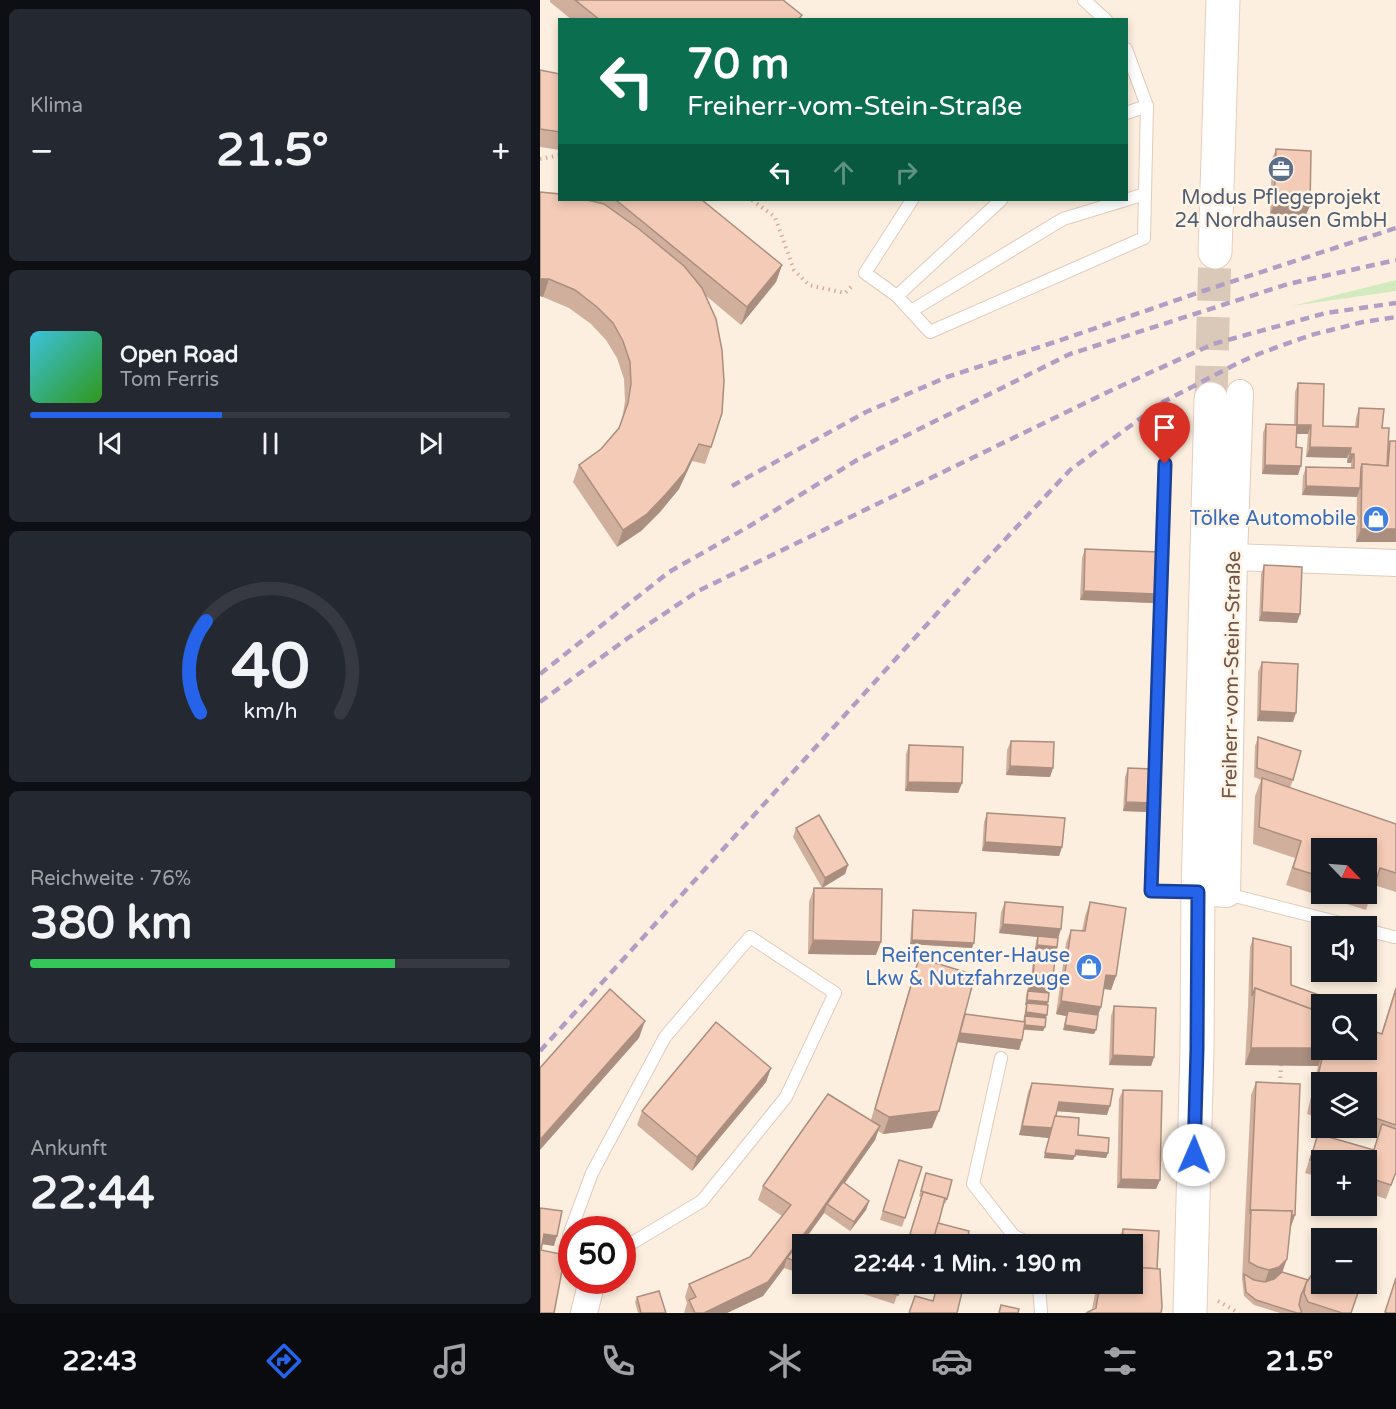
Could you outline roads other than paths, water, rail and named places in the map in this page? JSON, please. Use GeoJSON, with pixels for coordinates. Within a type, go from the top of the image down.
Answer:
{"type":"FeatureCollection","features":[{"type":"Feature","properties":{"kind":"main road"},"geometry":{"type":"LineString","coordinates":[[1215,252],[1223,0]]}},
{"type":"Feature","properties":{"kind":"main road","name":"Freiherr-vom-Stein-Straße"},"geometry":{"type":"LineString","coordinates":[[1203,1306],[1197,1049],[1212,893],[1226,396]]}},
{"type":"Feature","properties":{"kind":"street","name":"Freiherr-vom-Stein-Straße"},"geometry":{"type":"LineString","coordinates":[[1212,893],[1234,557],[1226,396]]}},
{"type":"Feature","properties":{"kind":"street"},"geometry":{"type":"LineString","coordinates":[[1234,557],[1396,563]]}},
{"type":"Feature","properties":{"kind":"street"},"geometry":{"type":"LineString","coordinates":[[584,1313],[589,1294]]}},
{"type":"Feature","properties":{"kind":"lane"},"geometry":{"type":"LineString","coordinates":[[1084,0],[1102,18]]}},
{"type":"Feature","properties":{"kind":"lane"},"geometry":{"type":"LineString","coordinates":[[911,201],[865,273],[897,296],[930,332],[1144,238],[1147,106],[1128,54]]}},
{"type":"Feature","properties":{"kind":"lane"},"geometry":{"type":"LineString","coordinates":[[1128,112],[1147,106]]}},
{"type":"Feature","properties":{"kind":"lane"},"geometry":{"type":"LineString","coordinates":[[1128,199],[1145,194]]}},
{"type":"Feature","properties":{"kind":"lane"},"geometry":{"type":"LineString","coordinates":[[897,296],[1000,201]]}},
{"type":"Feature","properties":{"kind":"lane"},"geometry":{"type":"LineString","coordinates":[[911,311],[1063,219],[1122,201]]}},
{"type":"Feature","properties":{"kind":"lane"},"geometry":{"type":"LineString","coordinates":[[1165,464],[1151,891],[1212,893],[1311,916]]}},
{"type":"Feature","properties":{"kind":"lane"},"geometry":{"type":"LineString","coordinates":[[1377,933],[1394,937]]}},
{"type":"Feature","properties":{"kind":"lane"},"geometry":{"type":"LineString","coordinates":[[576,1216],[592,1173],[665,1037],[750,937],[835,993],[786,1097],[702,1201],[636,1241]]}},
{"type":"Feature","properties":{"kind":"lane"},"geometry":{"type":"LineString","coordinates":[[1001,1058],[973,1184],[1012,1234]]}},
{"type":"Feature","properties":{"kind":"lane"},"geometry":{"type":"LineString","coordinates":[[1040,1294],[1041,1313]]}},
{"type":"Feature","properties":{"kind":"tunnel"},"geometry":{"type":"LineString","coordinates":[[1211,399],[1215,252]]}},
{"type":"Feature","properties":{"kind":"railway"},"geometry":{"type":"LineString","coordinates":[[732,486],[866,412],[947,377],[1396,228]]}},
{"type":"Feature","properties":{"kind":"railway"},"geometry":{"type":"LineString","coordinates":[[540,674],[669,572],[857,460],[1070,354],[1288,284],[1396,260]]}},
{"type":"Feature","properties":{"kind":"railway"},"geometry":{"type":"LineString","coordinates":[[540,702],[698,591],[1112,390],[1213,344],[1326,313],[1396,303]]}},
{"type":"Feature","properties":{"kind":"railway"},"geometry":{"type":"LineString","coordinates":[[540,1051],[1070,470],[1163,402],[1238,363],[1311,335],[1363,322],[1396,317]]}},
{"type":"Feature","properties":{"kind":"place","name":"Modus Pflegeprojekt 24 Nordhausen GmbH"},"geometry":{"type":"Point","coordinates":[1281,169]}},
{"type":"Feature","properties":{"kind":"place","name":"Tölke Automobile"},"geometry":{"type":"Point","coordinates":[1376,519]}},
{"type":"Feature","properties":{"kind":"place","name":"Reifencenter-Hause Lkw & Nutzfahrzeuge"},"geometry":{"type":"Point","coordinates":[1089,967]}}]}
